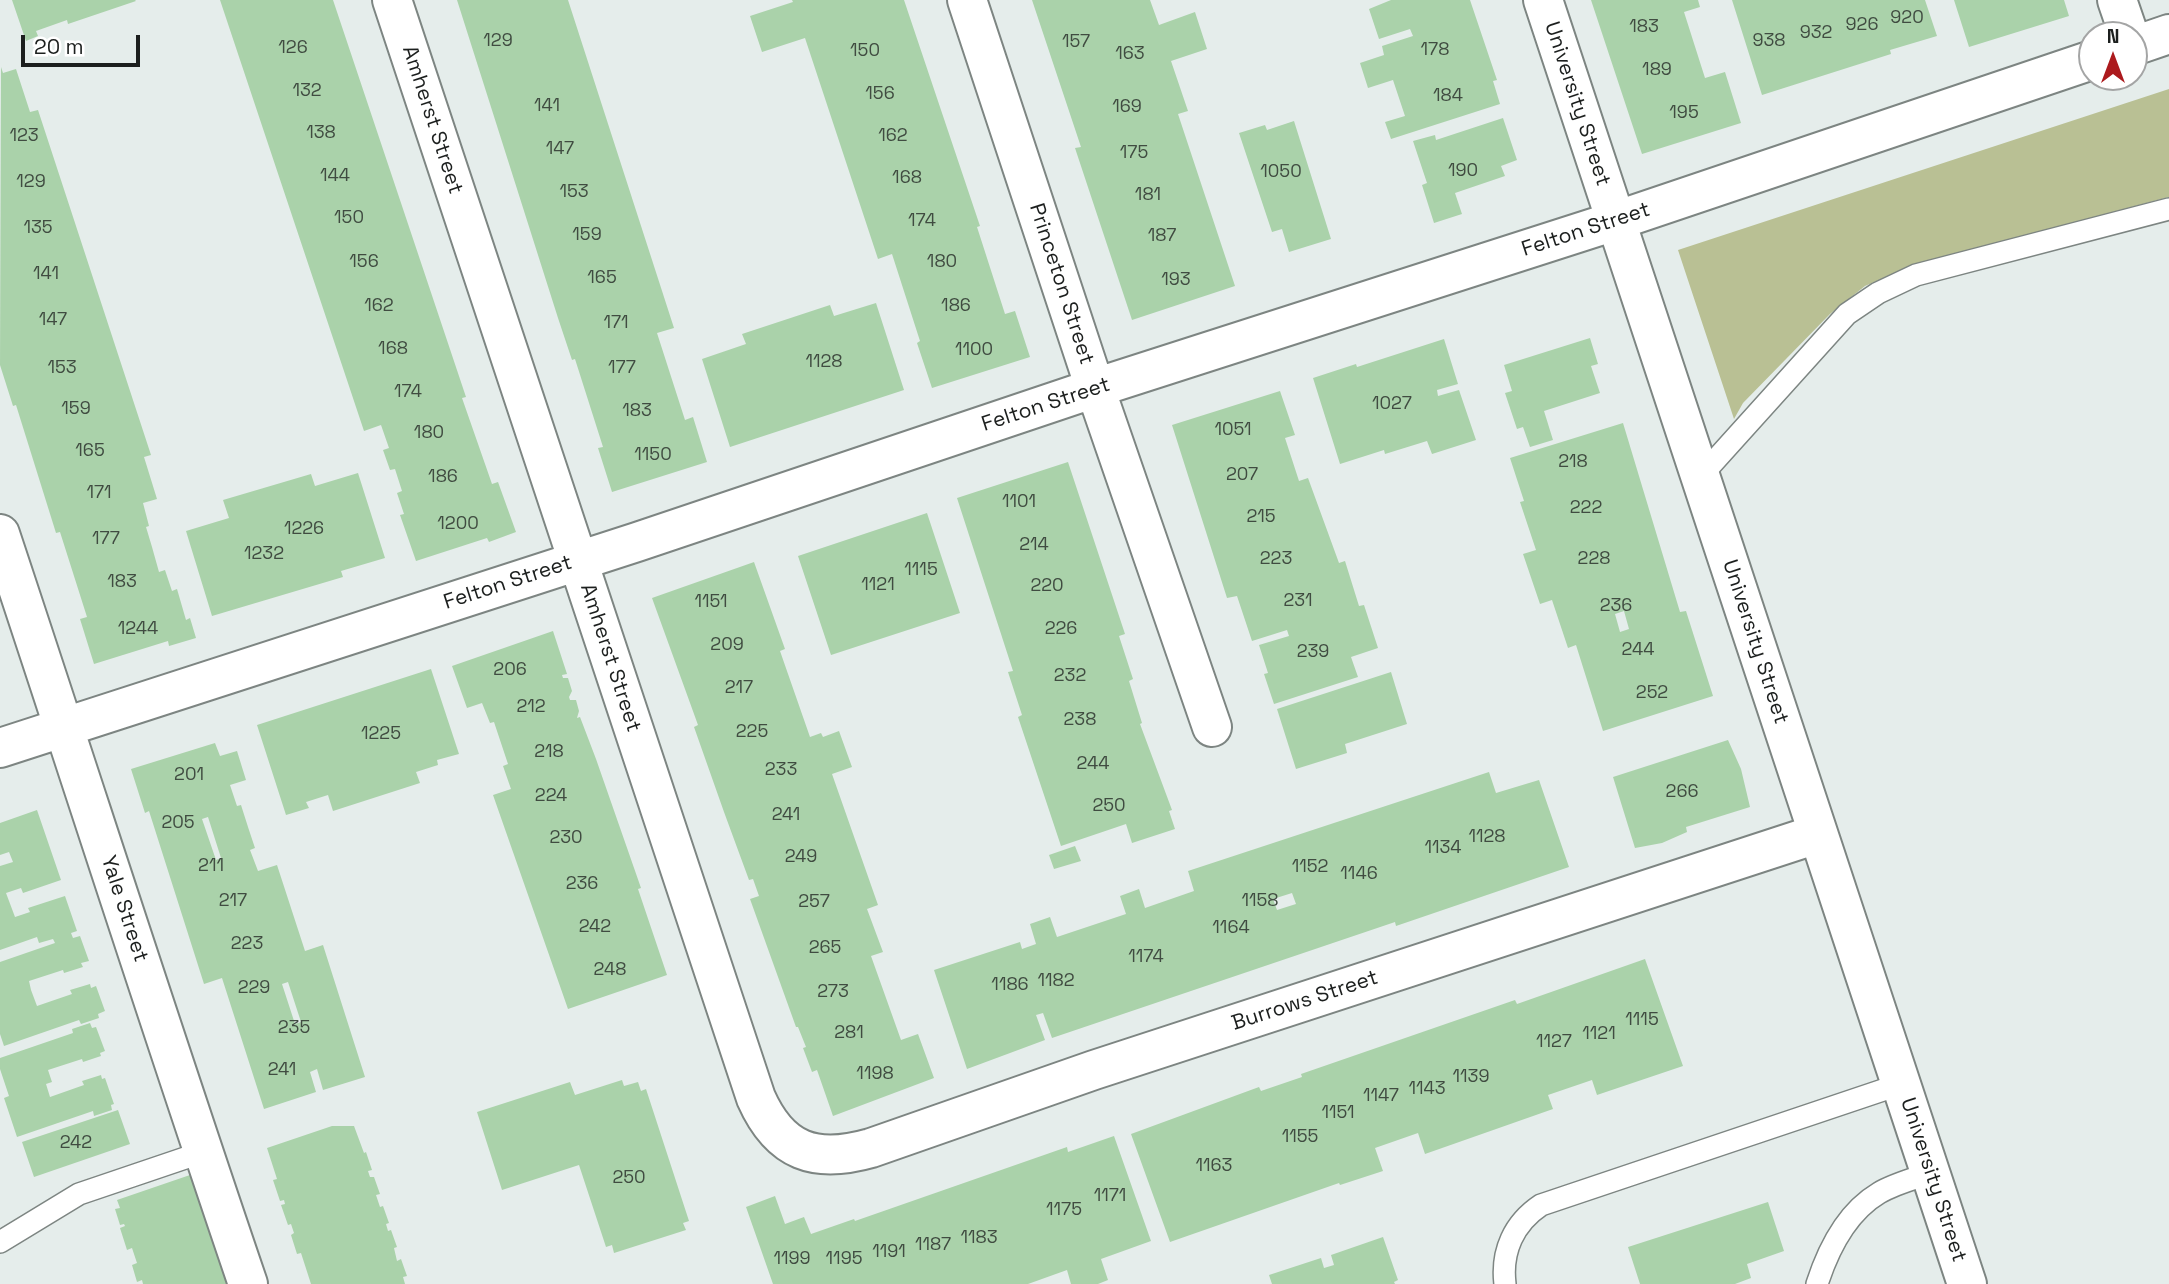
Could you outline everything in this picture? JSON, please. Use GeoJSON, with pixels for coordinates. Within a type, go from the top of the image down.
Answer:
{"type":"FeatureCollection","features":[{"type":"Feature","properties":{"kind":"street","name":"Amherst Street"},"geometry":{"type":"LineString","coordinates":[[392,0],[756,1098],[764,1116],[777,1134],[792,1146]]}},
{"type":"Feature","properties":{"kind":"street","name":"Princeton Street"},"geometry":{"type":"LineString","coordinates":[[967,0],[1095,388],[1212,727]]}},
{"type":"Feature","properties":{"kind":"street","name":"University Street"},"geometry":{"type":"LineString","coordinates":[[1543,0],[1967,1284]]}},
{"type":"Feature","properties":{"kind":"street"},"geometry":{"type":"LineString","coordinates":[[2117,0],[2124,21]]}},
{"type":"Feature","properties":{"kind":"street"},"geometry":{"type":"LineString","coordinates":[[2148,41],[2169,34]]}},
{"type":"Feature","properties":{"kind":"street","name":"Felton Street"},"geometry":{"type":"LineString","coordinates":[[0,748],[578,561],[2078,65]]}},
{"type":"Feature","properties":{"kind":"street","name":"Yale Street"},"geometry":{"type":"LineString","coordinates":[[0,534],[248,1284]]}},
{"type":"Feature","properties":{"kind":"street","name":"Burrows Street"},"geometry":{"type":"LineString","coordinates":[[792,1146],[810,1153],[830,1156],[871,1148],[1094,1070],[1817,834]]}},
{"type":"Feature","properties":{"kind":"lane"},"geometry":{"type":"LineString","coordinates":[[1700,477],[1847,314],[1878,293],[1916,275],[2169,209]]}},
{"type":"Feature","properties":{"kind":"lane"},"geometry":{"type":"LineString","coordinates":[[1505,1284],[1505,1261],[1512,1236],[1528,1214],[1541,1205],[1901,1084]]}},
{"type":"Feature","properties":{"kind":"lane"},"geometry":{"type":"LineString","coordinates":[[0,1242],[79,1195],[203,1152]]}},
{"type":"Feature","properties":{"kind":"lane"},"geometry":{"type":"LineString","coordinates":[[1817,1284],[1849,1219],[1864,1204],[1891,1186],[1931,1173]]}},
{"type":"Feature","properties":{"kind":"green space"},"geometry":{"type":"Polygon","coordinates":[[[2169,89],[2169,197],[1909,267],[1865,286],[1830,314],[1743,403],[1734,419],[1678,250],[2169,89]]]}},
{"type":"Feature","properties":{"kind":"building"},"geometry":{"type":"Polygon","coordinates":[[[12,0],[136,1],[68,24],[67,20],[36,31],[38,36],[26,41],[12,0]]]}},
{"type":"Feature","properties":{"kind":"building"},"geometry":{"type":"Polygon","coordinates":[[[220,0],[333,0],[466,397],[462,398],[492,484],[498,482],[516,532],[489,542],[487,538],[416,561],[400,515],[404,514],[397,493],[402,491],[395,469],[390,470],[383,450],[389,448],[381,425],[364,431],[220,0]]]}},
{"type":"Feature","properties":{"kind":"building"},"geometry":{"type":"Polygon","coordinates":[[[457,0],[568,0],[674,328],[657,333],[685,420],[693,417],[707,462],[612,492],[598,448],[603,447],[575,359],[572,360],[558,318],[457,0]]]}},
{"type":"Feature","properties":{"kind":"building"},"geometry":{"type":"Polygon","coordinates":[[[792,0],[904,0],[980,226],[977,227],[1005,314],[1015,311],[1030,357],[932,388],[892,254],[878,259],[805,38],[762,52],[750,16],[793,2],[792,0]]]}},
{"type":"Feature","properties":{"kind":"building"},"geometry":{"type":"Polygon","coordinates":[[[1032,0],[1150,0],[1159,25],[1195,12],[1207,49],[1171,61],[1188,111],[1178,114],[1235,286],[1132,320],[1075,148],[1081,147],[1032,0]]]}},
{"type":"Feature","properties":{"kind":"building"},"geometry":{"type":"Polygon","coordinates":[[[1391,0],[1470,0],[1497,80],[1493,81],[1500,104],[1391,139],[1385,122],[1405,116],[1393,80],[1368,88],[1360,63],[1384,55],[1382,46],[1413,36],[1410,29],[1379,39],[1369,9],[1391,0]]]}},
{"type":"Feature","properties":{"kind":"building"},"geometry":{"type":"Polygon","coordinates":[[[1591,0],[1698,0],[1700,7],[1684,12],[1705,78],[1725,72],[1741,123],[1642,154],[1591,0]]]}},
{"type":"Feature","properties":{"kind":"building"},"geometry":{"type":"Polygon","coordinates":[[[1732,0],[1925,0],[1937,36],[1890,50],[1891,54],[1762,95],[1732,0]]]}},
{"type":"Feature","properties":{"kind":"building"},"geometry":{"type":"Polygon","coordinates":[[[1954,0],[2064,0],[2069,16],[1969,47],[1954,0]]]}},
{"type":"Feature","properties":{"kind":"building"},"geometry":{"type":"Polygon","coordinates":[[[1,67],[3,73],[16,69],[30,112],[38,110],[151,455],[144,457],[157,499],[143,503],[149,526],[146,527],[159,572],[165,570],[172,591],[177,589],[186,620],[190,618],[196,638],[169,646],[168,641],[94,664],[80,619],[87,617],[60,532],[56,533],[16,405],[13,406],[0,365],[1,67]]]}},
{"type":"Feature","properties":{"kind":"building"},"geometry":{"type":"Polygon","coordinates":[[[1503,118],[1517,160],[1501,166],[1505,176],[1455,193],[1462,214],[1434,223],[1422,185],[1427,183],[1413,141],[1435,135],[1436,140],[1503,118]]]}},
{"type":"Feature","properties":{"kind":"building"},"geometry":{"type":"Polygon","coordinates":[[[1294,121],[1331,239],[1289,252],[1282,229],[1272,232],[1239,133],[1265,125],[1267,130],[1294,121]]]}},
{"type":"Feature","properties":{"kind":"building"},"geometry":{"type":"Polygon","coordinates":[[[876,303],[904,390],[730,447],[702,359],[746,344],[742,334],[830,305],[834,316],[876,303]]]}},
{"type":"Feature","properties":{"kind":"building"},"geometry":{"type":"Polygon","coordinates":[[[1590,338],[1598,364],[1591,366],[1600,393],[1544,411],[1553,440],[1530,447],[1523,427],[1517,429],[1505,393],[1512,391],[1504,365],[1590,338]]]}},
{"type":"Feature","properties":{"kind":"building"},"geometry":{"type":"Polygon","coordinates":[[[1444,339],[1458,384],[1437,390],[1438,396],[1459,390],[1476,440],[1432,454],[1427,441],[1385,454],[1384,450],[1340,464],[1313,378],[1444,339]]]}},
{"type":"Feature","properties":{"kind":"building"},"geometry":{"type":"Polygon","coordinates":[[[1280,391],[1295,435],[1285,438],[1299,481],[1308,478],[1339,563],[1345,561],[1359,606],[1364,605],[1378,648],[1351,657],[1358,677],[1274,704],[1264,674],[1268,673],[1259,645],[1289,636],[1287,630],[1252,641],[1237,596],[1227,598],[1172,425],[1280,391]]]}},
{"type":"Feature","properties":{"kind":"building"},"geometry":{"type":"Polygon","coordinates":[[[1623,423],[1680,612],[1686,611],[1713,696],[1603,731],[1576,645],[1568,648],[1552,600],[1540,604],[1523,554],[1536,550],[1520,502],[1524,501],[1510,458],[1623,423]],[[1624,611],[1615,614],[1620,632],[1629,629],[1624,611]]]}},
{"type":"Feature","properties":{"kind":"building"},"geometry":{"type":"Polygon","coordinates":[[[1068,462],[1125,634],[1119,636],[1133,679],[1129,681],[1142,723],[1140,724],[1172,810],[1169,811],[1175,829],[1132,843],[1126,824],[1061,846],[1018,717],[1022,715],[1008,672],[1013,671],[957,498],[1068,462]]]}},
{"type":"Feature","properties":{"kind":"building"},"geometry":{"type":"Polygon","coordinates":[[[358,473],[385,558],[341,571],[343,577],[212,616],[186,531],[229,518],[223,500],[311,474],[315,486],[358,473]]]}},
{"type":"Feature","properties":{"kind":"building"},"geometry":{"type":"Polygon","coordinates":[[[927,513],[960,613],[831,655],[798,556],[927,513]]]}},
{"type":"Feature","properties":{"kind":"building"},"geometry":{"type":"Polygon","coordinates":[[[754,562],[785,649],[780,651],[810,737],[821,733],[823,737],[839,731],[852,767],[832,774],[878,905],[867,909],[883,952],[871,956],[901,1040],[918,1034],[934,1078],[833,1116],[817,1070],[812,1072],[803,1048],[806,1047],[796,1027],[750,899],[759,896],[753,879],[749,880],[724,812],[694,727],[698,725],[652,598],[754,562]]]}},
{"type":"Feature","properties":{"kind":"building"},"geometry":{"type":"Polygon","coordinates":[[[553,631],[567,674],[562,675],[563,678],[568,678],[572,691],[569,697],[570,700],[576,700],[579,711],[577,718],[580,717],[596,759],[641,888],[638,889],[667,975],[568,1009],[493,795],[511,789],[503,766],[508,764],[494,722],[490,723],[482,703],[467,708],[452,666],[553,631]]]}},
{"type":"Feature","properties":{"kind":"building"},"geometry":{"type":"Polygon","coordinates":[[[431,669],[459,754],[437,760],[438,765],[416,772],[420,783],[333,811],[328,795],[306,802],[309,808],[286,815],[257,725],[431,669]]]}},
{"type":"Feature","properties":{"kind":"building"},"geometry":{"type":"Polygon","coordinates":[[[1391,672],[1407,724],[1345,744],[1347,753],[1296,769],[1277,709],[1391,672]]]}},
{"type":"Feature","properties":{"kind":"building"},"geometry":{"type":"Polygon","coordinates":[[[1728,740],[1741,769],[1750,807],[1686,827],[1687,832],[1662,843],[1635,848],[1613,777],[1728,740]]]}},
{"type":"Feature","properties":{"kind":"building"},"geometry":{"type":"Polygon","coordinates":[[[215,743],[220,756],[237,751],[246,780],[230,785],[237,806],[241,805],[255,848],[250,850],[258,871],[277,865],[305,951],[323,945],[365,1077],[323,1090],[317,1069],[310,1072],[316,1092],[264,1109],[222,978],[204,984],[149,811],[145,813],[131,769],[215,743]],[[208,817],[202,819],[216,860],[221,858],[208,817]],[[288,982],[282,984],[295,1024],[301,1022],[288,982]]]}},
{"type":"Feature","properties":{"kind":"building"},"geometry":{"type":"Polygon","coordinates":[[[1489,772],[1496,793],[1539,780],[1569,867],[1396,926],[1395,922],[1052,1038],[1043,1013],[1036,1015],[1045,1040],[967,1069],[934,970],[1020,942],[1022,949],[1036,944],[1030,924],[1050,917],[1057,937],[1126,914],[1120,896],[1139,889],[1145,908],[1194,891],[1188,871],[1489,772]],[[1292,893],[1273,899],[1277,910],[1296,904],[1292,893]]]}},
{"type":"Feature","properties":{"kind":"building"},"geometry":{"type":"Polygon","coordinates":[[[37,810],[61,880],[23,893],[21,888],[6,893],[15,917],[30,912],[28,908],[65,896],[77,931],[71,933],[73,938],[80,936],[89,961],[81,963],[83,967],[64,973],[63,970],[29,981],[31,990],[37,1006],[72,994],[70,990],[90,984],[91,988],[96,986],[105,1011],[98,1014],[99,1018],[81,1024],[79,1020],[4,1046],[0,1034],[0,962],[55,943],[53,939],[39,943],[37,937],[0,950],[0,866],[13,862],[9,852],[0,855],[0,823],[37,810]]]}},
{"type":"Feature","properties":{"kind":"building"},"geometry":{"type":"Polygon","coordinates":[[[1075,846],[1081,861],[1054,869],[1049,855],[1075,846]]]}},
{"type":"Feature","properties":{"kind":"building"},"geometry":{"type":"Polygon","coordinates":[[[1645,959],[1683,1066],[1597,1095],[1592,1080],[1548,1095],[1553,1109],[1425,1154],[1418,1133],[1375,1148],[1383,1171],[1340,1185],[1339,1183],[1170,1242],[1131,1134],[1259,1087],[1261,1091],[1302,1077],[1301,1074],[1515,1000],[1517,1004],[1645,959]]]}},
{"type":"Feature","properties":{"kind":"building"},"geometry":{"type":"Polygon","coordinates":[[[90,1023],[92,1028],[96,1027],[105,1051],[100,1053],[101,1056],[83,1062],[82,1059],[48,1070],[52,1082],[46,1084],[50,1097],[84,1085],[82,1081],[101,1075],[102,1079],[105,1078],[114,1104],[111,1105],[112,1110],[94,1116],[93,1111],[17,1137],[4,1098],[9,1096],[0,1069],[0,1058],[73,1033],[72,1029],[90,1023]]]}},
{"type":"Feature","properties":{"kind":"building"},"geometry":{"type":"Polygon","coordinates":[[[622,1080],[624,1086],[638,1082],[641,1091],[646,1089],[689,1221],[683,1223],[686,1230],[614,1253],[612,1245],[606,1247],[579,1165],[502,1190],[477,1112],[570,1082],[575,1095],[622,1080]]]}},
{"type":"Feature","properties":{"kind":"building"},"geometry":{"type":"Polygon","coordinates":[[[118,1110],[130,1144],[34,1177],[22,1142],[118,1110]]]}},
{"type":"Feature","properties":{"kind":"building"},"geometry":{"type":"Polygon","coordinates":[[[332,1126],[354,1126],[372,1170],[368,1171],[370,1177],[374,1177],[380,1194],[376,1195],[389,1223],[386,1224],[388,1231],[391,1230],[397,1247],[394,1248],[397,1261],[401,1259],[407,1276],[403,1277],[405,1284],[311,1284],[301,1253],[297,1254],[291,1235],[294,1233],[281,1205],[285,1204],[284,1200],[280,1201],[273,1180],[277,1179],[267,1148],[332,1126]]]}},
{"type":"Feature","properties":{"kind":"building"},"geometry":{"type":"Polygon","coordinates":[[[1114,1136],[1151,1241],[1101,1259],[1108,1280],[1098,1284],[1071,1284],[1067,1270],[1028,1284],[773,1284],[746,1207],[775,1196],[785,1224],[804,1217],[811,1234],[1067,1147],[1068,1152],[1114,1136]]]}},
{"type":"Feature","properties":{"kind":"building"},"geometry":{"type":"Polygon","coordinates":[[[190,1175],[195,1179],[201,1206],[204,1204],[220,1254],[218,1255],[229,1280],[226,1284],[143,1284],[142,1280],[137,1282],[132,1265],[137,1263],[132,1248],[127,1250],[120,1228],[125,1226],[120,1225],[115,1209],[120,1208],[117,1200],[190,1175]]]}},
{"type":"Feature","properties":{"kind":"building"},"geometry":{"type":"Polygon","coordinates":[[[1768,1202],[1784,1251],[1747,1264],[1751,1278],[1735,1284],[1640,1284],[1628,1247],[1768,1202]]]}},
{"type":"Feature","properties":{"kind":"building"},"geometry":{"type":"Polygon","coordinates":[[[1383,1237],[1398,1280],[1395,1284],[1272,1284],[1269,1275],[1321,1258],[1324,1268],[1334,1265],[1331,1255],[1383,1237]]]}}]}
